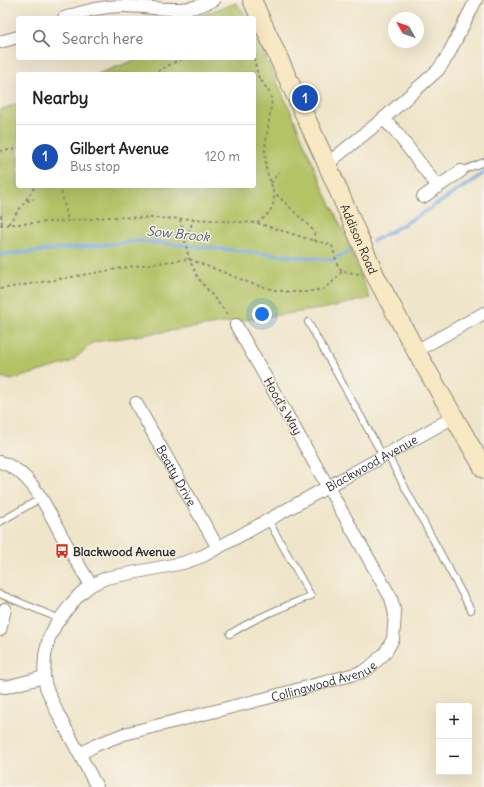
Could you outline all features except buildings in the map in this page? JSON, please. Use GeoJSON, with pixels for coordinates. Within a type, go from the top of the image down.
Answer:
{"type":"FeatureCollection","features":[{"type":"Feature","properties":{"kind":"street"},"geometry":{"type":"LineString","coordinates":[[69,16],[100,4],[180,9],[202,5],[214,0]]}},
{"type":"Feature","properties":{"kind":"street","name":"Addison Road"},"geometry":{"type":"LineString","coordinates":[[252,0],[327,164],[376,277],[416,351],[484,469]]}},
{"type":"Feature","properties":{"kind":"street"},"geometry":{"type":"LineString","coordinates":[[327,164],[383,119],[438,70],[447,57],[476,0]]}},
{"type":"Feature","properties":{"kind":"street"},"geometry":{"type":"LineString","coordinates":[[0,42],[16,38]]}},
{"type":"Feature","properties":{"kind":"street"},"geometry":{"type":"LineString","coordinates":[[383,119],[394,129],[438,187]]}},
{"type":"Feature","properties":{"kind":"street"},"geometry":{"type":"LineString","coordinates":[[423,197],[461,171]]}},
{"type":"Feature","properties":{"kind":"street"},"geometry":{"type":"LineString","coordinates":[[416,351],[484,313]]}},
{"type":"Feature","properties":{"kind":"street","name":"Hood's Way"},"geometry":{"type":"LineString","coordinates":[[236,325],[328,487]]}},
{"type":"Feature","properties":{"kind":"street","name":"Beatty Drive"},"geometry":{"type":"LineString","coordinates":[[136,403],[218,548]]}},
{"type":"Feature","properties":{"kind":"street","name":"Blackwood Avenue"},"geometry":{"type":"LineString","coordinates":[[97,787],[57,712],[46,687],[44,677],[45,655],[49,638],[56,624],[80,594],[91,585],[106,578],[183,563],[203,556],[454,417]]}},
{"type":"Feature","properties":{"kind":"street"},"geometry":{"type":"LineString","coordinates":[[0,462],[21,473],[30,483],[41,498],[91,585]]}},
{"type":"Feature","properties":{"kind":"street","name":"Collingwood Avenue"},"geometry":{"type":"LineString","coordinates":[[80,754],[96,745],[124,734],[260,700],[362,672],[377,662],[385,653],[393,639],[395,614],[391,598],[328,487]]}},
{"type":"Feature","properties":{"kind":"street"},"geometry":{"type":"LineString","coordinates":[[0,630],[5,609]]}},
{"type":"Feature","properties":{"kind":"street"},"geometry":{"type":"LineString","coordinates":[[0,686],[6,687],[44,677]]}},
{"type":"Feature","properties":{"kind":"lane"},"geometry":{"type":"LineString","coordinates":[[461,171],[484,162]]}},
{"type":"Feature","properties":{"kind":"lane"},"geometry":{"type":"LineString","coordinates":[[308,322],[385,455],[471,610]]}},
{"type":"Feature","properties":{"kind":"lane"},"geometry":{"type":"LineString","coordinates":[[0,522],[41,498]]}},
{"type":"Feature","properties":{"kind":"lane"},"geometry":{"type":"LineString","coordinates":[[230,634],[242,626],[263,616],[311,596],[268,520]]}},
{"type":"Feature","properties":{"kind":"lane"},"geometry":{"type":"LineString","coordinates":[[0,594],[60,619]]}},
{"type":"Feature","properties":{"kind":"path"},"geometry":{"type":"LineString","coordinates":[[156,72],[180,60]]}},
{"type":"Feature","properties":{"kind":"path"},"geometry":{"type":"LineString","coordinates":[[254,60],[258,76],[269,92],[272,100],[266,148],[266,170],[272,183],[275,198],[273,207],[263,219],[257,223]]}},
{"type":"Feature","properties":{"kind":"path"},"geometry":{"type":"LineString","coordinates":[[0,151],[16,149]]}},
{"type":"Feature","properties":{"kind":"path"},"geometry":{"type":"LineString","coordinates":[[272,183],[277,174],[280,172]]}},
{"type":"Feature","properties":{"kind":"path"},"geometry":{"type":"LineString","coordinates":[[8,224],[27,201],[34,188]]}},
{"type":"Feature","properties":{"kind":"path"},"geometry":{"type":"LineString","coordinates":[[60,188],[68,221]]}},
{"type":"Feature","properties":{"kind":"path"},"geometry":{"type":"LineString","coordinates":[[273,191],[314,231],[315,241]]}},
{"type":"Feature","properties":{"kind":"path"},"geometry":{"type":"LineString","coordinates":[[27,201],[34,199]]}},
{"type":"Feature","properties":{"kind":"path"},"geometry":{"type":"LineString","coordinates":[[1,215],[1,224],[68,221],[110,217],[194,219],[257,223],[332,246],[337,264],[342,271],[376,277]]}},
{"type":"Feature","properties":{"kind":"path"},"geometry":{"type":"LineString","coordinates":[[180,219],[189,259],[198,278],[236,325]]}},
{"type":"Feature","properties":{"kind":"path"},"geometry":{"type":"LineString","coordinates":[[185,240],[194,219]]}},
{"type":"Feature","properties":{"kind":"path"},"geometry":{"type":"LineString","coordinates":[[0,289],[135,266],[189,259],[250,284],[290,292],[306,292],[324,289],[335,280],[342,271]]}},
{"type":"Feature","properties":{"kind":"green space"},"geometry":{"type":"Polygon","coordinates":[[[236,3],[246,16],[198,16],[236,3]]]}},
{"type":"Feature","properties":{"kind":"green space"},"geometry":{"type":"Polygon","coordinates":[[[256,37],[292,114],[324,190],[348,241],[370,298],[327,308],[94,342],[71,362],[11,380],[0,377],[0,110],[16,104],[16,188],[256,188],[256,72],[102,72],[136,60],[256,60],[256,37]]]}},
{"type":"Feature","properties":{"kind":"waterway","name":"Sow Brook"},"geometry":{"type":"LineString","coordinates":[[373,241],[443,200],[484,173]]}},
{"type":"Feature","properties":{"kind":"waterway","name":"Sow Brook"},"geometry":{"type":"LineString","coordinates":[[0,255],[140,241],[332,260],[352,250]]}},
{"type":"Feature","properties":{"kind":"place","name":"Gilbert Avenue"},"geometry":{"type":"Point","coordinates":[305,98]}},
{"type":"Feature","properties":{"kind":"place","name":"Blackwood Avenue"},"geometry":{"type":"Point","coordinates":[62,551]}}]}
